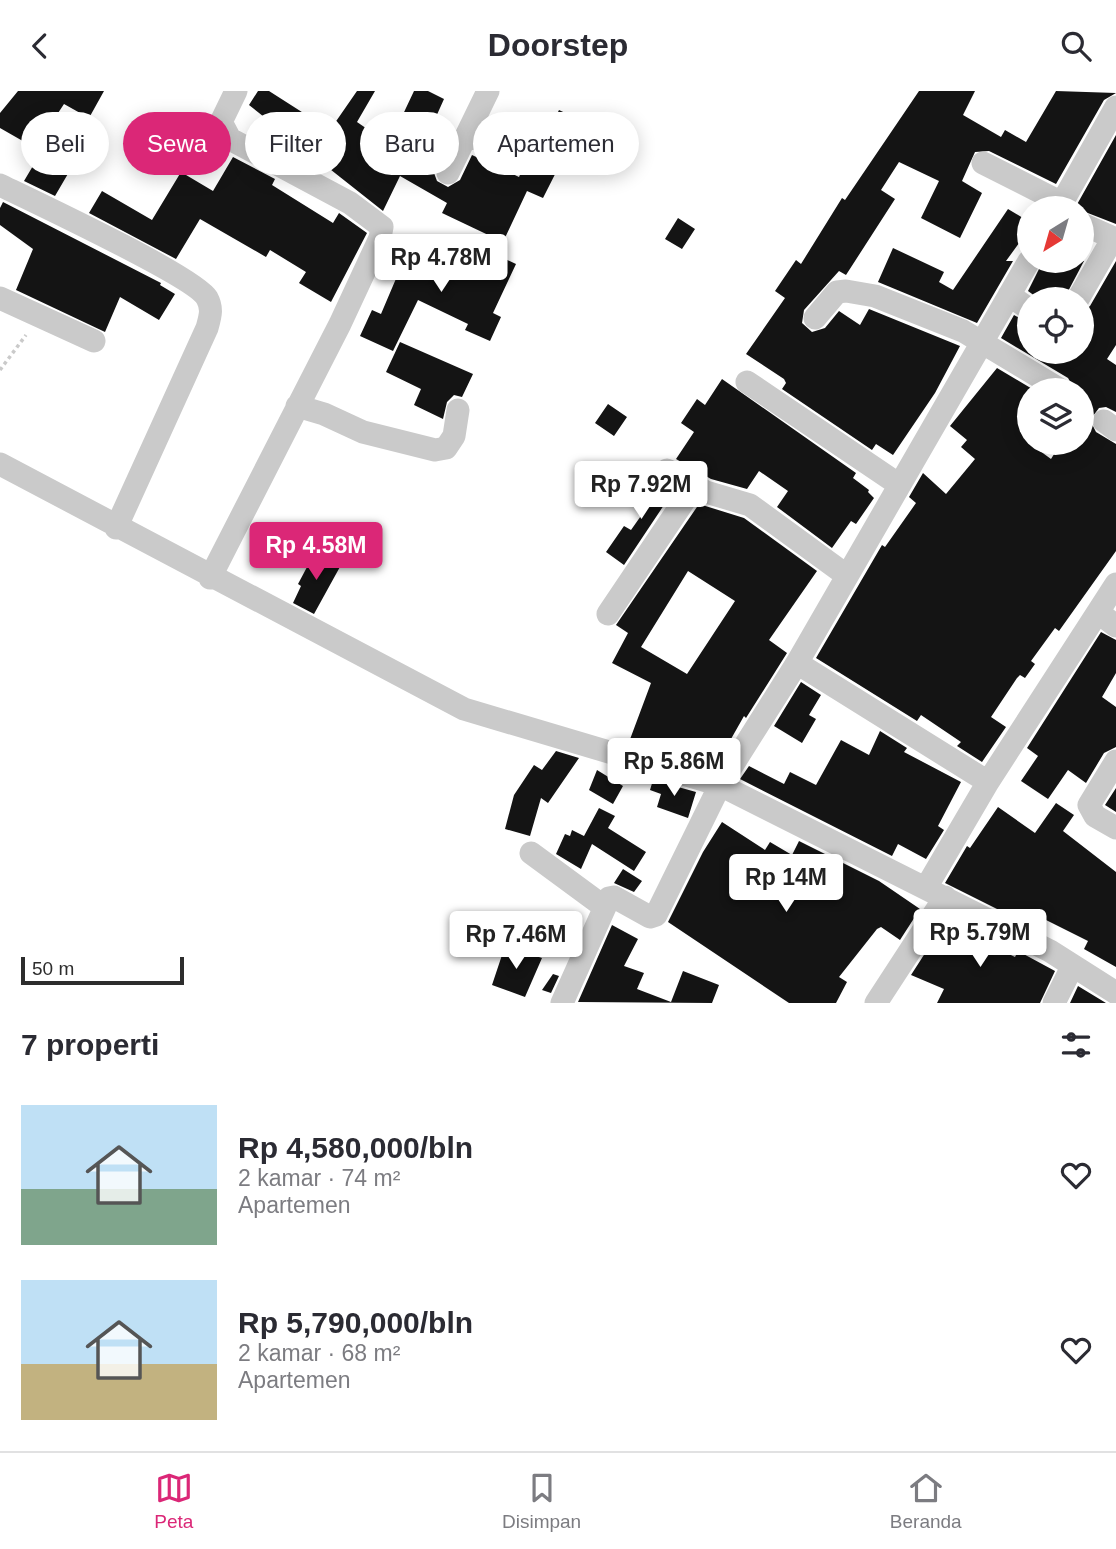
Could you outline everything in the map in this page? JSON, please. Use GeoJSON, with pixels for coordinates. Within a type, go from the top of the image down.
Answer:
{"type":"FeatureCollection","features":[{"type":"Feature","properties":{"kind":"street"},"geometry":{"type":"LineString","coordinates":[[210,578],[340,324],[380,238],[382,227],[350,203],[230,139],[221,122],[236,91]]}},
{"type":"Feature","properties":{"kind":"street"},"geometry":{"type":"LineString","coordinates":[[459,152],[488,91]]}},
{"type":"Feature","properties":{"kind":"street"},"geometry":{"type":"LineString","coordinates":[[1067,196],[1116,107]]}},
{"type":"Feature","properties":{"kind":"street"},"geometry":{"type":"LineString","coordinates":[[468,134],[473,137]]}},
{"type":"Feature","properties":{"kind":"street"},"geometry":{"type":"LineString","coordinates":[[984,163],[1043,196]]}},
{"type":"Feature","properties":{"kind":"street"},"geometry":{"type":"LineString","coordinates":[[0,185],[173,274],[206,295],[212,310],[207,328],[116,528]]}},
{"type":"Feature","properties":{"kind":"street"},"geometry":{"type":"LineString","coordinates":[[1085,287],[1114,238],[1094,229]]}},
{"type":"Feature","properties":{"kind":"street"},"geometry":{"type":"LineString","coordinates":[[562,1003],[603,906],[614,897],[650,917],[656,915],[720,785],[797,663],[1022,273]]}},
{"type":"Feature","properties":{"kind":"street"},"geometry":{"type":"LineString","coordinates":[[815,318],[837,292],[846,291],[913,309],[981,340],[1042,378]]}},
{"type":"Feature","properties":{"kind":"street"},"geometry":{"type":"LineString","coordinates":[[1009,295],[1017,301]]}},
{"type":"Feature","properties":{"kind":"street"},"geometry":{"type":"LineString","coordinates":[[0,298],[94,341]]}},
{"type":"Feature","properties":{"kind":"street"},"geometry":{"type":"LineString","coordinates":[[747,382],[898,484]]}},
{"type":"Feature","properties":{"kind":"street"},"geometry":{"type":"LineString","coordinates":[[297,406],[324,414],[363,432],[435,450],[446,448],[454,436],[458,410]]}},
{"type":"Feature","properties":{"kind":"street"},"geometry":{"type":"LineString","coordinates":[[0,464],[210,578],[464,709],[720,785],[836,846],[936,892],[1050,951],[1116,993]]}},
{"type":"Feature","properties":{"kind":"street"},"geometry":{"type":"LineString","coordinates":[[667,470],[694,486],[750,505],[846,575]]}},
{"type":"Feature","properties":{"kind":"street"},"geometry":{"type":"LineString","coordinates":[[608,614],[694,486]]}},
{"type":"Feature","properties":{"kind":"street"},"geometry":{"type":"LineString","coordinates":[[876,1003],[936,892],[988,782],[1108,619],[1116,584]]}},
{"type":"Feature","properties":{"kind":"street"},"geometry":{"type":"LineString","coordinates":[[797,663],[988,782]]}},
{"type":"Feature","properties":{"kind":"street"},"geometry":{"type":"LineString","coordinates":[[1116,761],[1089,805],[1094,815],[1116,828]]}},
{"type":"Feature","properties":{"kind":"street"},"geometry":{"type":"LineString","coordinates":[[531,853],[603,906]]}},
{"type":"Feature","properties":{"kind":"street"},"geometry":{"type":"LineString","coordinates":[[1054,1003],[1072,967]]}},
{"type":"Feature","properties":{"kind":"path"},"geometry":{"type":"LineString","coordinates":[[0,370],[40,317]]}},
{"type":"Feature","properties":{"kind":"building"},"geometry":{"type":"Polygon","coordinates":[[[18,91],[104,91],[92,112],[78,112],[64,104],[59,112],[21,112],[21,140],[0,128],[0,113],[18,91]]]}},
{"type":"Feature","properties":{"kind":"building"},"geometry":{"type":"Polygon","coordinates":[[[258,91],[269,91],[302,112],[258,112],[249,105],[258,91]]]}},
{"type":"Feature","properties":{"kind":"building"},"geometry":{"type":"Polygon","coordinates":[[[357,91],[375,91],[363,112],[360,112],[357,122],[360,124],[360,175],[435,175],[437,181],[448,187],[460,180],[472,155],[473,175],[555,175],[543,198],[527,191],[503,242],[442,213],[447,203],[400,176],[383,211],[337,175],[346,175],[346,112],[342,112],[357,91]]]}},
{"type":"Feature","properties":{"kind":"building"},"geometry":{"type":"Polygon","coordinates":[[[414,91],[428,91],[444,99],[438,112],[404,112],[414,91]]]}},
{"type":"Feature","properties":{"kind":"building"},"geometry":{"type":"Polygon","coordinates":[[[919,91],[975,91],[963,115],[1001,137],[1005,130],[1026,142],[1056,91],[1116,93],[1104,100],[1056,184],[989,151],[975,152],[962,181],[982,193],[960,238],[921,218],[939,181],[899,162],[881,190],[895,199],[846,275],[839,271],[804,310],[802,323],[812,332],[825,328],[839,311],[860,325],[869,309],[960,346],[935,393],[893,455],[876,444],[872,450],[782,389],[786,383],[784,379],[746,354],[785,298],[775,291],[796,260],[801,264],[842,198],[845,200],[919,91]]]}},
{"type":"Feature","properties":{"kind":"building"},"geometry":{"type":"Polygon","coordinates":[[[1116,135],[1116,224],[1094,215],[1094,196],[1082,196],[1116,135]]]}},
{"type":"Feature","properties":{"kind":"building"},"geometry":{"type":"Polygon","coordinates":[[[233,157],[245,163],[245,175],[267,175],[275,179],[272,185],[333,223],[339,213],[367,233],[331,302],[299,283],[306,272],[270,250],[266,257],[200,219],[176,259],[89,213],[102,191],[152,220],[179,175],[186,175],[213,191],[222,175],[231,175],[233,157]]]}},
{"type":"Feature","properties":{"kind":"building"},"geometry":{"type":"Polygon","coordinates":[[[28,175],[67,175],[55,196],[24,181],[28,175]]]}},
{"type":"Feature","properties":{"kind":"building"},"geometry":{"type":"Polygon","coordinates":[[[3,202],[161,283],[160,285],[175,294],[159,320],[120,297],[105,332],[16,290],[33,249],[0,225],[0,208],[3,202]]]}},
{"type":"Feature","properties":{"kind":"building"},"geometry":{"type":"Polygon","coordinates":[[[1008,209],[1017,214],[1017,246],[1006,261],[1013,261],[977,323],[878,282],[893,248],[944,272],[939,282],[953,290],[1008,209]]]}},
{"type":"Feature","properties":{"kind":"building"},"geometry":{"type":"Polygon","coordinates":[[[678,218],[695,229],[682,249],[665,239],[678,218]]]}},
{"type":"Feature","properties":{"kind":"building"},"geometry":{"type":"Polygon","coordinates":[[[412,241],[478,273],[488,251],[516,264],[493,313],[501,317],[490,341],[465,330],[468,324],[418,300],[393,351],[360,336],[372,310],[381,314],[412,241]]]}},
{"type":"Feature","properties":{"kind":"building"},"geometry":{"type":"Polygon","coordinates":[[[1116,261],[1116,345],[1107,359],[1116,365],[1116,412],[1106,407],[1099,408],[1094,415],[1094,378],[1068,378],[1045,364],[1094,364],[1094,299],[1116,261]]]}},
{"type":"Feature","properties":{"kind":"building"},"geometry":{"type":"Polygon","coordinates":[[[1037,273],[1078,273],[1070,287],[1030,287],[1037,273]]]}},
{"type":"Feature","properties":{"kind":"building"},"geometry":{"type":"Polygon","coordinates":[[[1014,315],[1017,317],[1017,348],[1001,338],[1014,315]]]}},
{"type":"Feature","properties":{"kind":"building"},"geometry":{"type":"Polygon","coordinates":[[[400,342],[473,374],[462,397],[454,395],[447,402],[443,419],[414,405],[421,389],[386,372],[400,342]]]}},
{"type":"Feature","properties":{"kind":"building"},"geometry":{"type":"Polygon","coordinates":[[[997,368],[1017,380],[1017,455],[1046,455],[1051,459],[1054,455],[1094,455],[1094,428],[1116,444],[1116,551],[1059,631],[1055,628],[1031,661],[1035,664],[1025,678],[1020,675],[1017,678],[991,717],[1006,727],[982,762],[957,746],[961,742],[921,715],[917,721],[816,658],[882,545],[885,547],[916,503],[909,497],[923,473],[946,494],[975,459],[961,447],[967,440],[950,426],[997,368]]]}},
{"type":"Feature","properties":{"kind":"building"},"geometry":{"type":"Polygon","coordinates":[[[722,379],[856,473],[853,478],[869,490],[874,498],[856,524],[851,521],[832,548],[777,507],[788,491],[759,471],[747,489],[711,479],[676,459],[694,432],[681,423],[697,399],[705,405],[722,379]]]}},
{"type":"Feature","properties":{"kind":"building"},"geometry":{"type":"Polygon","coordinates":[[[608,404],[627,417],[614,436],[595,423],[608,404]]]}},
{"type":"Feature","properties":{"kind":"building"},"geometry":{"type":"Polygon","coordinates":[[[654,475],[674,490],[624,565],[606,552],[624,526],[631,530],[650,503],[640,495],[654,475]]]}},
{"type":"Feature","properties":{"kind":"building"},"geometry":{"type":"Polygon","coordinates":[[[699,504],[744,518],[817,571],[769,640],[787,653],[746,718],[744,716],[714,769],[629,742],[651,683],[612,663],[628,633],[616,625],[699,504]],[[688,571],[641,647],[687,674],[735,601],[688,571]]]}},
{"type":"Feature","properties":{"kind":"building"},"geometry":{"type":"Polygon","coordinates":[[[315,552],[341,565],[314,614],[293,603],[301,586],[298,584],[315,552]]]}},
{"type":"Feature","properties":{"kind":"building"},"geometry":{"type":"Polygon","coordinates":[[[1101,632],[1116,640],[1116,673],[1102,697],[1116,707],[1116,747],[1104,753],[1086,783],[1068,770],[1048,799],[1021,781],[1038,756],[1027,748],[1101,632]]]}},
{"type":"Feature","properties":{"kind":"building"},"geometry":{"type":"Polygon","coordinates":[[[801,682],[821,695],[809,715],[816,719],[802,743],[774,726],[801,682]]]}},
{"type":"Feature","properties":{"kind":"building"},"geometry":{"type":"Polygon","coordinates":[[[880,731],[907,748],[904,752],[961,782],[938,826],[944,830],[926,859],[898,844],[892,856],[740,779],[749,766],[784,784],[790,772],[816,785],[841,740],[869,755],[880,731]]]}},
{"type":"Feature","properties":{"kind":"building"},"geometry":{"type":"Polygon","coordinates":[[[556,751],[579,758],[548,803],[541,798],[530,836],[505,829],[514,795],[534,765],[542,770],[556,751]]]}},
{"type":"Feature","properties":{"kind":"building"},"geometry":{"type":"Polygon","coordinates":[[[597,770],[623,786],[613,804],[589,790],[597,770]]]}},
{"type":"Feature","properties":{"kind":"building"},"geometry":{"type":"Polygon","coordinates":[[[653,780],[696,792],[688,818],[657,807],[661,794],[650,790],[653,780]]]}},
{"type":"Feature","properties":{"kind":"building"},"geometry":{"type":"Polygon","coordinates":[[[1116,788],[1116,812],[1105,805],[1116,788]]]}},
{"type":"Feature","properties":{"kind":"building"},"geometry":{"type":"Polygon","coordinates":[[[1056,803],[1074,815],[1063,831],[1116,872],[1116,967],[1084,949],[1088,941],[1026,910],[1021,921],[945,883],[967,846],[970,848],[998,807],[1035,833],[1056,803]]]}},
{"type":"Feature","properties":{"kind":"building"},"geometry":{"type":"Polygon","coordinates":[[[599,808],[615,816],[608,828],[646,852],[634,871],[592,844],[581,869],[556,854],[565,834],[570,836],[572,830],[584,836],[599,808]]]}},
{"type":"Feature","properties":{"kind":"building"},"geometry":{"type":"Polygon","coordinates":[[[722,822],[765,850],[770,842],[792,855],[799,841],[879,881],[920,909],[900,940],[881,927],[877,929],[839,977],[847,982],[836,1003],[789,1003],[668,922],[703,852],[722,822]]]}},
{"type":"Feature","properties":{"kind":"building"},"geometry":{"type":"Polygon","coordinates":[[[623,869],[642,881],[634,892],[614,883],[623,869]]]}},
{"type":"Feature","properties":{"kind":"building"},"geometry":{"type":"Polygon","coordinates":[[[949,916],[988,935],[984,942],[1015,957],[1018,951],[1055,971],[1040,1003],[937,1003],[944,989],[911,975],[949,916]]]}},
{"type":"Feature","properties":{"kind":"building"},"geometry":{"type":"Polygon","coordinates":[[[612,925],[638,939],[624,966],[644,973],[637,989],[671,1002],[683,971],[719,985],[712,1003],[578,1002],[612,925]]]}},
{"type":"Feature","properties":{"kind":"building"},"geometry":{"type":"Polygon","coordinates":[[[505,946],[542,958],[525,997],[492,985],[505,946]]]}},
{"type":"Feature","properties":{"kind":"building"},"geometry":{"type":"Polygon","coordinates":[[[553,974],[559,976],[551,993],[542,990],[553,974]]]}},
{"type":"Feature","properties":{"kind":"building"},"geometry":{"type":"Polygon","coordinates":[[[1078,986],[1106,1003],[1070,1003],[1078,986]]]}}]}
